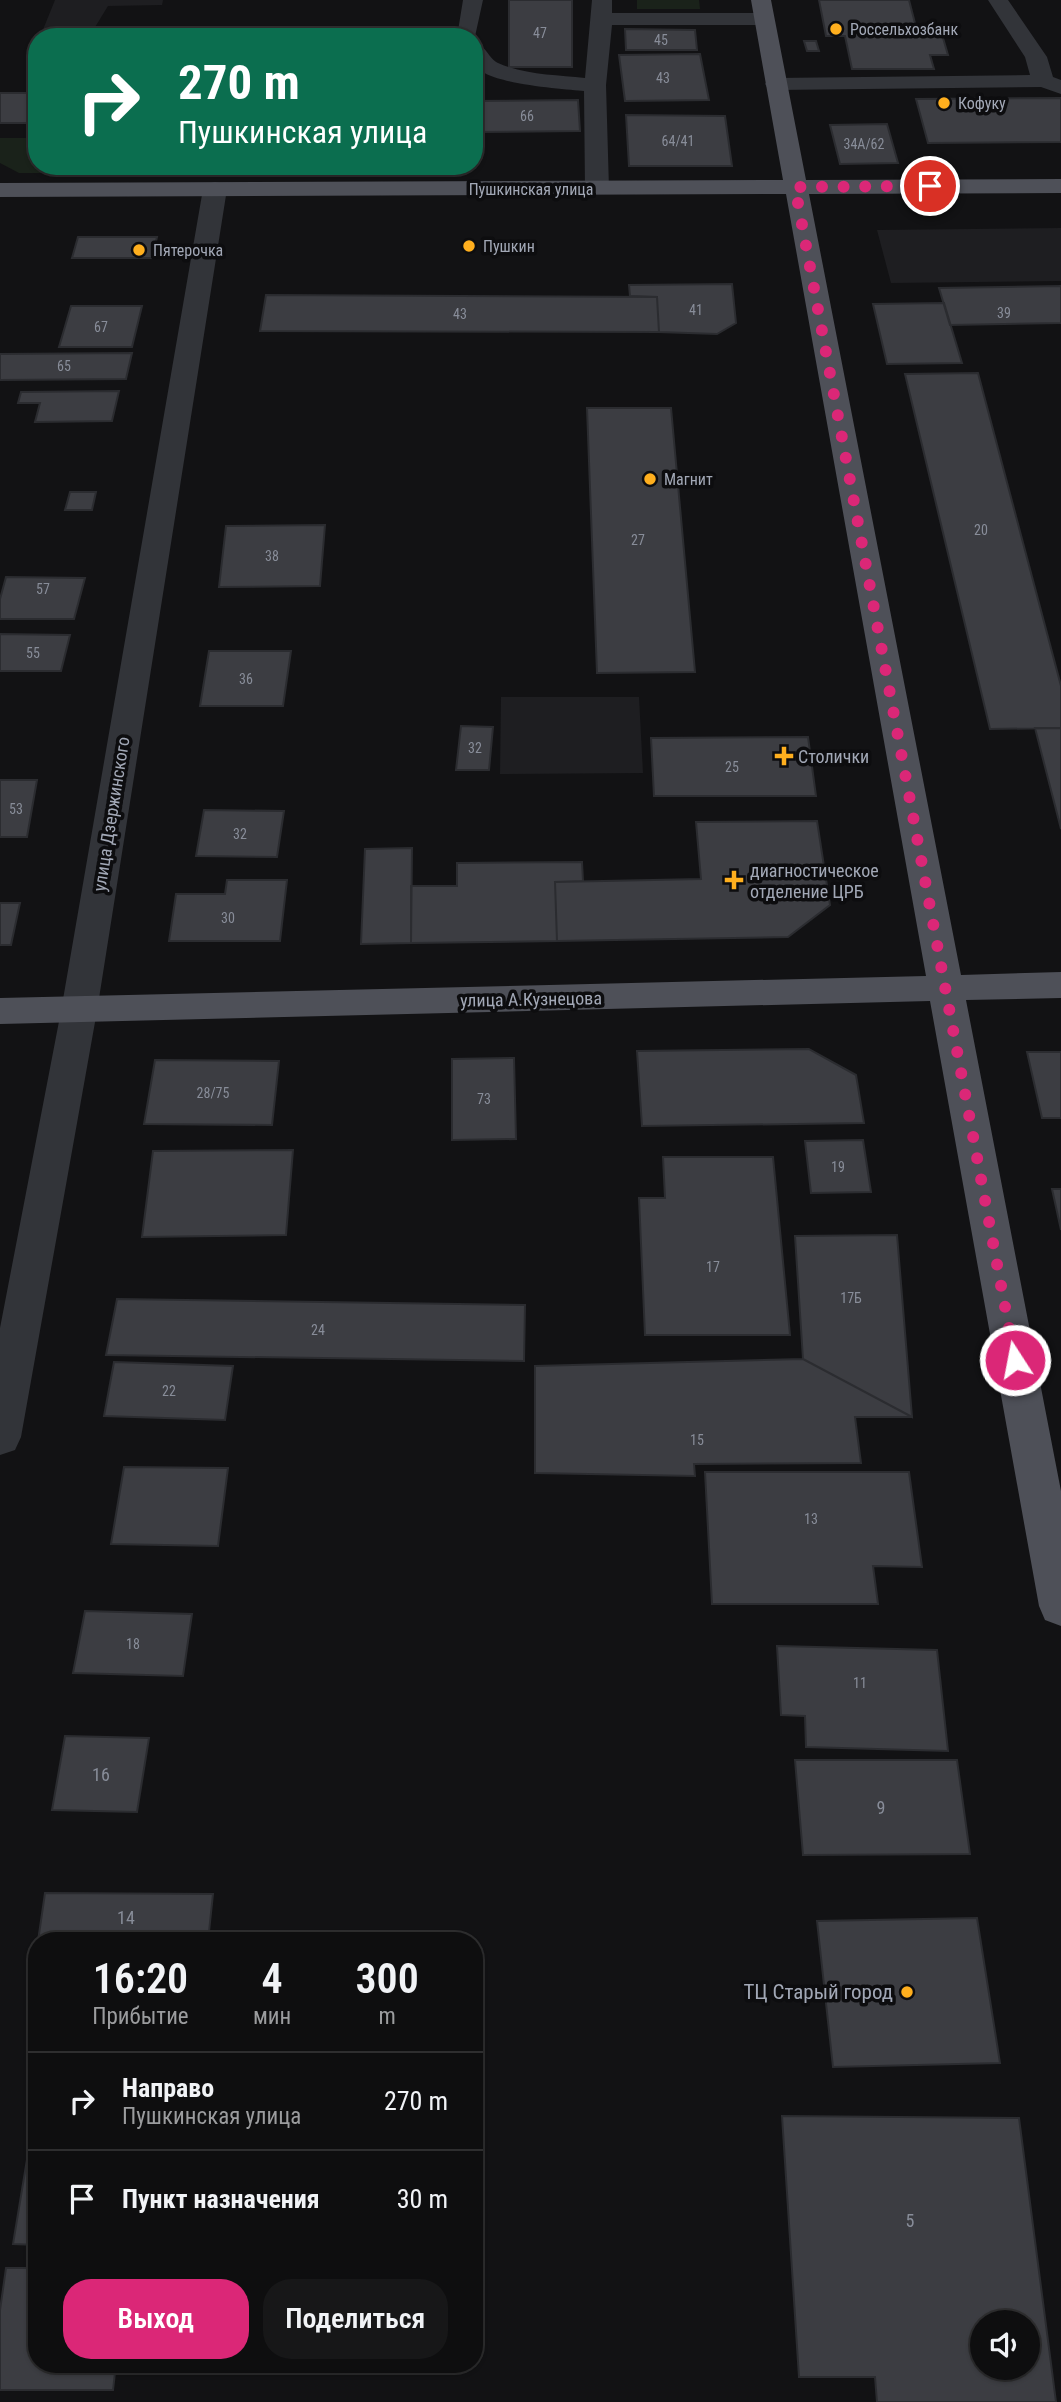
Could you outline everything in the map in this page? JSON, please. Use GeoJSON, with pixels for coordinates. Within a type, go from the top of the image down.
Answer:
{"type":"FeatureCollection","features":[{"type":"Feature","properties":{"kind":"main road"},"geometry":{"type":"LineString","coordinates":[[762,10],[1061,1606]]}},
{"type":"Feature","properties":{"kind":"main road","name":"Пушкинская улица"},"geometry":{"type":"LineString","coordinates":[[0,190],[213,200],[797,198],[1061,186]]}},
{"type":"Feature","properties":{"kind":"main road","name":"Пушкинская улица"},"geometry":{"type":"LineString","coordinates":[[0,212],[213,200],[597,189],[1061,208]]}},
{"type":"Feature","properties":{"kind":"main road","name":"улица А.Кузнецова"},"geometry":{"type":"LineString","coordinates":[[0,1011],[1061,985]]}},
{"type":"Feature","properties":{"kind":"street"},"geometry":{"type":"LineString","coordinates":[[468,28],[472,0]]}},
{"type":"Feature","properties":{"kind":"street"},"geometry":{"type":"LineString","coordinates":[[998,0],[1052,84]]}},
{"type":"Feature","properties":{"kind":"street"},"geometry":{"type":"LineString","coordinates":[[597,189],[596,85],[602,9],[762,10]]}},
{"type":"Feature","properties":{"kind":"street"},"geometry":{"type":"LineString","coordinates":[[483,60],[487,66],[525,79],[596,85]]}},
{"type":"Feature","properties":{"kind":"street"},"geometry":{"type":"LineString","coordinates":[[776,84],[1052,84]]}},
{"type":"Feature","properties":{"kind":"street","name":"улица Дзержинского"},"geometry":{"type":"LineString","coordinates":[[0,1437],[79,1010],[213,200]]}},
{"type":"Feature","properties":{"kind":"shaded area"},"geometry":{"type":"Polygon","coordinates":[[[55,0],[163,0],[162,5],[108,6],[95,28],[44,28],[55,0]]]}},
{"type":"Feature","properties":{"kind":"shaded area"},"geometry":{"type":"Polygon","coordinates":[[[637,0],[699,0],[700,9],[637,9],[637,0]]]}},
{"type":"Feature","properties":{"kind":"shaded area"},"geometry":{"type":"Polygon","coordinates":[[[0,138],[28,138],[28,173],[19,173],[0,163],[0,138]]]}},
{"type":"Feature","properties":{"kind":"shaded area"},"geometry":{"type":"Polygon","coordinates":[[[1061,228],[1061,281],[891,283],[877,230],[1061,228]]]}},
{"type":"Feature","properties":{"kind":"shaded area"},"geometry":{"type":"Polygon","coordinates":[[[501,697],[639,697],[643,773],[500,774],[501,697]]]}},
{"type":"Feature","properties":{"kind":"building"},"geometry":{"type":"Polygon","coordinates":[[[509,0],[572,0],[572,67],[509,67],[509,0]]]}},
{"type":"Feature","properties":{"kind":"building"},"geometry":{"type":"Polygon","coordinates":[[[819,0],[909,0],[917,31],[941,31],[948,55],[930,55],[934,69],[852,69],[845,36],[826,36],[819,0]]]}},
{"type":"Feature","properties":{"kind":"building"},"geometry":{"type":"Polygon","coordinates":[[[625,29],[695,30],[697,50],[626,50],[625,29]]]}},
{"type":"Feature","properties":{"kind":"building"},"geometry":{"type":"Polygon","coordinates":[[[804,41],[816,41],[819,51],[807,51],[804,41]]]}},
{"type":"Feature","properties":{"kind":"building"},"geometry":{"type":"Polygon","coordinates":[[[700,54],[709,100],[625,101],[619,55],[700,54]]]}},
{"type":"Feature","properties":{"kind":"building"},"geometry":{"type":"Polygon","coordinates":[[[0,93],[28,93],[28,123],[0,123],[0,93]]]}},
{"type":"Feature","properties":{"kind":"building"},"geometry":{"type":"Polygon","coordinates":[[[1061,98],[1061,142],[928,143],[916,99],[1061,98]]]}},
{"type":"Feature","properties":{"kind":"building"},"geometry":{"type":"Polygon","coordinates":[[[578,100],[580,131],[483,132],[483,101],[578,100]]]}},
{"type":"Feature","properties":{"kind":"building"},"geometry":{"type":"Polygon","coordinates":[[[626,115],[725,116],[732,166],[629,166],[626,115]]]}},
{"type":"Feature","properties":{"kind":"building"},"geometry":{"type":"Polygon","coordinates":[[[887,124],[898,163],[840,164],[830,125],[887,124]]]}},
{"type":"Feature","properties":{"kind":"building"},"geometry":{"type":"Polygon","coordinates":[[[78,237],[157,237],[152,258],[72,258],[78,237]]]}},
{"type":"Feature","properties":{"kind":"building"},"geometry":{"type":"Polygon","coordinates":[[[732,284],[736,323],[717,334],[659,332],[657,297],[630,296],[629,285],[732,284]]]}},
{"type":"Feature","properties":{"kind":"building"},"geometry":{"type":"Polygon","coordinates":[[[1061,286],[1061,323],[950,325],[939,288],[1061,286]]]}},
{"type":"Feature","properties":{"kind":"building"},"geometry":{"type":"Polygon","coordinates":[[[266,295],[657,297],[659,332],[260,331],[266,295]]]}},
{"type":"Feature","properties":{"kind":"building"},"geometry":{"type":"Polygon","coordinates":[[[944,303],[962,363],[887,364],[873,304],[944,303]]]}},
{"type":"Feature","properties":{"kind":"building"},"geometry":{"type":"Polygon","coordinates":[[[71,306],[142,306],[132,347],[59,347],[71,306]]]}},
{"type":"Feature","properties":{"kind":"building"},"geometry":{"type":"Polygon","coordinates":[[[132,353],[126,379],[0,380],[0,354],[132,353]]]}},
{"type":"Feature","properties":{"kind":"building"},"geometry":{"type":"Polygon","coordinates":[[[978,373],[1061,686],[1061,728],[990,729],[905,374],[978,373]]]}},
{"type":"Feature","properties":{"kind":"building"},"geometry":{"type":"Polygon","coordinates":[[[119,391],[112,421],[35,422],[40,403],[18,403],[21,392],[119,391]]]}},
{"type":"Feature","properties":{"kind":"building"},"geometry":{"type":"Polygon","coordinates":[[[587,408],[671,408],[695,672],[597,673],[587,408]]]}},
{"type":"Feature","properties":{"kind":"building"},"geometry":{"type":"Polygon","coordinates":[[[70,492],[96,492],[92,510],[65,510],[70,492]]]}},
{"type":"Feature","properties":{"kind":"building"},"geometry":{"type":"Polygon","coordinates":[[[325,525],[320,586],[219,587],[226,526],[325,525]]]}},
{"type":"Feature","properties":{"kind":"building"},"geometry":{"type":"Polygon","coordinates":[[[6,577],[85,578],[74,619],[0,619],[0,599],[6,577]]]}},
{"type":"Feature","properties":{"kind":"building"},"geometry":{"type":"Polygon","coordinates":[[[0,634],[70,635],[61,671],[0,671],[0,634]]]}},
{"type":"Feature","properties":{"kind":"building"},"geometry":{"type":"Polygon","coordinates":[[[209,651],[291,651],[283,706],[200,706],[209,651]]]}},
{"type":"Feature","properties":{"kind":"building"},"geometry":{"type":"Polygon","coordinates":[[[461,726],[493,727],[489,770],[456,770],[461,726]]]}},
{"type":"Feature","properties":{"kind":"building"},"geometry":{"type":"Polygon","coordinates":[[[1035,728],[1061,728],[1061,829],[1035,728]]]}},
{"type":"Feature","properties":{"kind":"building"},"geometry":{"type":"Polygon","coordinates":[[[808,737],[816,796],[654,796],[651,738],[808,737]]]}},
{"type":"Feature","properties":{"kind":"building"},"geometry":{"type":"Polygon","coordinates":[[[0,780],[37,780],[27,837],[0,837],[0,780]]]}},
{"type":"Feature","properties":{"kind":"building"},"geometry":{"type":"Polygon","coordinates":[[[204,810],[284,811],[277,857],[196,856],[204,810]]]}},
{"type":"Feature","properties":{"kind":"building","name":"диагностическое отделение ЦРБ"},"geometry":{"type":"Polygon","coordinates":[[[817,821],[830,905],[788,937],[557,941],[555,882],[701,879],[696,822],[817,821]]]}},
{"type":"Feature","properties":{"kind":"building"},"geometry":{"type":"Polygon","coordinates":[[[412,848],[411,943],[361,944],[365,849],[412,848]]]}},
{"type":"Feature","properties":{"kind":"building"},"geometry":{"type":"Polygon","coordinates":[[[582,862],[583,881],[555,882],[557,941],[411,943],[411,886],[457,886],[457,863],[582,862]]]}},
{"type":"Feature","properties":{"kind":"building"},"geometry":{"type":"Polygon","coordinates":[[[227,880],[287,880],[280,941],[169,941],[176,894],[225,894],[227,880]]]}},
{"type":"Feature","properties":{"kind":"building"},"geometry":{"type":"Polygon","coordinates":[[[0,903],[20,903],[11,945],[0,945],[0,903]]]}},
{"type":"Feature","properties":{"kind":"building"},"geometry":{"type":"Polygon","coordinates":[[[809,1049],[856,1075],[864,1123],[642,1126],[637,1051],[809,1049]]]}},
{"type":"Feature","properties":{"kind":"building"},"geometry":{"type":"Polygon","coordinates":[[[1027,1052],[1061,1052],[1061,1118],[1042,1118],[1027,1052]]]}},
{"type":"Feature","properties":{"kind":"building"},"geometry":{"type":"Polygon","coordinates":[[[514,1058],[516,1139],[452,1140],[452,1059],[514,1058]]]}},
{"type":"Feature","properties":{"kind":"building"},"geometry":{"type":"Polygon","coordinates":[[[155,1060],[279,1061],[272,1125],[144,1124],[155,1060]]]}},
{"type":"Feature","properties":{"kind":"building"},"geometry":{"type":"Polygon","coordinates":[[[863,1140],[871,1192],[811,1193],[805,1141],[863,1140]]]}},
{"type":"Feature","properties":{"kind":"building"},"geometry":{"type":"Polygon","coordinates":[[[293,1150],[286,1235],[142,1237],[153,1151],[293,1150]]]}},
{"type":"Feature","properties":{"kind":"building"},"geometry":{"type":"Polygon","coordinates":[[[663,1157],[773,1157],[790,1335],[645,1335],[639,1198],[665,1198],[663,1157]]]}},
{"type":"Feature","properties":{"kind":"building"},"geometry":{"type":"Polygon","coordinates":[[[1052,1189],[1061,1189],[1061,1230],[1052,1189]]]}},
{"type":"Feature","properties":{"kind":"building"},"geometry":{"type":"Polygon","coordinates":[[[897,1235],[912,1417],[803,1359],[795,1236],[897,1235]]]}},
{"type":"Feature","properties":{"kind":"building"},"geometry":{"type":"Polygon","coordinates":[[[117,1299],[525,1305],[524,1361],[106,1355],[117,1299]]]}},
{"type":"Feature","properties":{"kind":"building"},"geometry":{"type":"Polygon","coordinates":[[[803,1359],[912,1417],[855,1417],[861,1463],[694,1464],[695,1476],[535,1473],[535,1366],[803,1359]]]}},
{"type":"Feature","properties":{"kind":"building"},"geometry":{"type":"Polygon","coordinates":[[[114,1362],[233,1366],[225,1420],[104,1416],[114,1362]]]}},
{"type":"Feature","properties":{"kind":"building"},"geometry":{"type":"Polygon","coordinates":[[[124,1467],[228,1468],[218,1546],[111,1544],[124,1467]]]}},
{"type":"Feature","properties":{"kind":"building"},"geometry":{"type":"Polygon","coordinates":[[[705,1472],[909,1472],[922,1567],[873,1566],[878,1604],[712,1604],[705,1472]]]}},
{"type":"Feature","properties":{"kind":"building"},"geometry":{"type":"Polygon","coordinates":[[[85,1611],[192,1614],[183,1676],[73,1673],[85,1611]]]}},
{"type":"Feature","properties":{"kind":"building"},"geometry":{"type":"Polygon","coordinates":[[[777,1646],[937,1650],[948,1751],[806,1747],[805,1716],[781,1715],[777,1646]]]}},
{"type":"Feature","properties":{"kind":"building"},"geometry":{"type":"Polygon","coordinates":[[[65,1736],[149,1738],[137,1812],[52,1810],[65,1736]]]}},
{"type":"Feature","properties":{"kind":"building"},"geometry":{"type":"Polygon","coordinates":[[[795,1760],[957,1760],[970,1854],[803,1855],[795,1760]]]}},
{"type":"Feature","properties":{"kind":"building"},"geometry":{"type":"Polygon","coordinates":[[[45,1893],[213,1894],[209,1932],[39,1932],[45,1893]]]}},
{"type":"Feature","properties":{"kind":"building","name":"ТЦ Старый город"},"geometry":{"type":"Polygon","coordinates":[[[977,1918],[1000,2063],[833,2067],[817,1921],[977,1918]]]}},
{"type":"Feature","properties":{"kind":"building"},"geometry":{"type":"Polygon","coordinates":[[[782,2116],[1019,2118],[1056,2402],[877,2402],[875,2377],[799,2377],[782,2116]]]}},
{"type":"Feature","properties":{"kind":"building"},"geometry":{"type":"Polygon","coordinates":[[[28,2153],[28,2245],[13,2244],[28,2153]]]}},
{"type":"Feature","properties":{"kind":"building"},"geometry":{"type":"Polygon","coordinates":[[[6,2268],[28,2268],[28,2373],[115,2373],[113,2390],[0,2390],[0,2310],[6,2268]]]}},
{"type":"Feature","properties":{"kind":"place","name":"Россельхозбанк"},"geometry":{"type":"Point","coordinates":[836,29]}},
{"type":"Feature","properties":{"kind":"place","name":"Кофуку"},"geometry":{"type":"Point","coordinates":[944,103]}},
{"type":"Feature","properties":{"kind":"place","name":"Пушкин"},"geometry":{"type":"Point","coordinates":[469,246]}},
{"type":"Feature","properties":{"kind":"place","name":"Пятерочка"},"geometry":{"type":"Point","coordinates":[139,250]}},
{"type":"Feature","properties":{"kind":"place","name":"Магнит"},"geometry":{"type":"Point","coordinates":[650,479]}},
{"type":"Feature","properties":{"kind":"place","name":"Столички"},"geometry":{"type":"Point","coordinates":[784,756]}},
{"type":"Feature","properties":{"kind":"place","name":"диагностическое отделение ЦРБ"},"geometry":{"type":"Point","coordinates":[734,880]}},
{"type":"Feature","properties":{"kind":"place","name":"ТЦ Старый город"},"geometry":{"type":"Point","coordinates":[907,1992]}},
{"type":"Feature","properties":{"kind":"route"},"geometry":{"type":"LineString","coordinates":[[930,186],[795,187],[1015,1360]]}}]}
